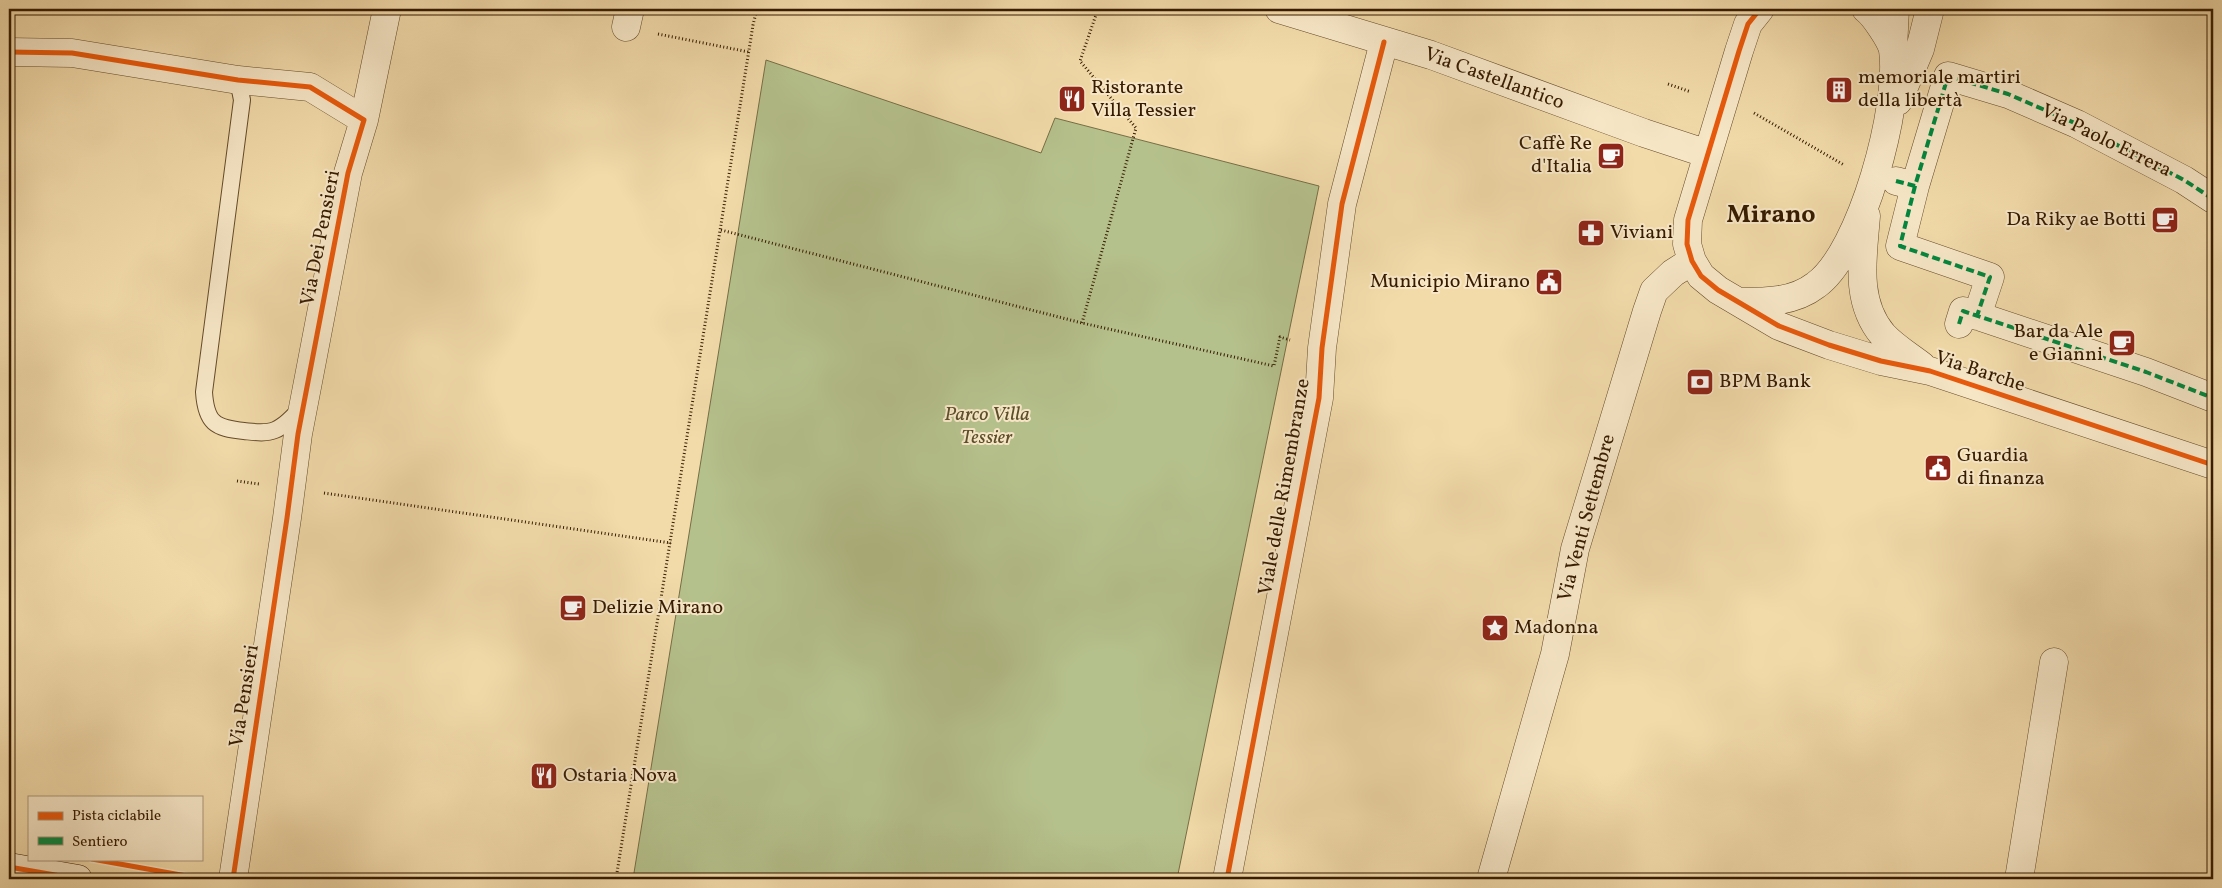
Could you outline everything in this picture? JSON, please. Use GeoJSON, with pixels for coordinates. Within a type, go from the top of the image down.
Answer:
{"type":"FeatureCollection","features":[{"type":"Feature","properties":{"kind":"street","name":"Via Dei Pensieri"},"geometry":{"type":"LineString","coordinates":[[287,518],[303,406],[348,173],[364,120],[387,9]]}},
{"type":"Feature","properties":{"kind":"street","name":"Via Castellantico"},"geometry":{"type":"LineString","coordinates":[[1279,9],[1431,55],[1644,134],[1708,154]]}},
{"type":"Feature","properties":{"kind":"street"},"geometry":{"type":"LineString","coordinates":[[1692,261],[1686,234],[1688,220],[1745,33],[1758,9]]}},
{"type":"Feature","properties":{"kind":"street"},"geometry":{"type":"LineString","coordinates":[[1866,9],[1880,27],[1892,48]]}},
{"type":"Feature","properties":{"kind":"street"},"geometry":{"type":"LineString","coordinates":[[1890,118],[1895,9]]}},
{"type":"Feature","properties":{"kind":"street"},"geometry":{"type":"LineString","coordinates":[[1740,302],[1773,302],[1798,296],[1817,285],[1829,272],[1867,204],[1890,118],[1914,64],[1930,9]]}},
{"type":"Feature","properties":{"kind":"street","name":"Viale delle Rimembranze"},"geometry":{"type":"LineString","coordinates":[[1227,879],[1319,398],[1322,348],[1342,204],[1384,42]]}},
{"type":"Feature","properties":{"kind":"street"},"geometry":{"type":"LineString","coordinates":[[9,52],[72,53],[238,80],[310,87],[364,120]]}},
{"type":"Feature","properties":{"kind":"street","name":"Via Paolo Errera"},"geometry":{"type":"LineString","coordinates":[[2213,199],[2184,180],[2077,124],[2008,94],[1948,76],[1906,183],[1900,246],[1990,278],[1968,320],[2146,372],[2213,398]]}},
{"type":"Feature","properties":{"kind":"street","name":"Via Barche"},"geometry":{"type":"LineString","coordinates":[[1867,204],[1862,268],[1863,295],[1868,311],[1883,335],[1930,371]]}},
{"type":"Feature","properties":{"kind":"street","name":"Via Barche"},"geometry":{"type":"LineString","coordinates":[[1692,261],[1701,276],[1718,290],[1779,326],[1829,345],[1881,361],[1930,371],[2213,465]]}},
{"type":"Feature","properties":{"kind":"street","name":"Via Venti Settembre"},"geometry":{"type":"LineString","coordinates":[[1491,879],[1555,654],[1575,549],[1647,311],[1654,291],[1673,273],[1692,261]]}},
{"type":"Feature","properties":{"kind":"street","name":"Via Pensieri"},"geometry":{"type":"LineString","coordinates":[[233,879],[287,518]]}},
{"type":"Feature","properties":{"kind":"street"},"geometry":{"type":"LineString","coordinates":[[2019,879],[2054,662]]}},
{"type":"Feature","properties":{"kind":"street"},"geometry":{"type":"LineString","coordinates":[[9,867],[78,879]]}},
{"type":"Feature","properties":{"kind":"lane"},"geometry":{"type":"LineString","coordinates":[[238,80],[242,100],[204,392],[205,406],[209,417],[216,425],[228,430],[262,433],[275,430],[285,424],[303,406]]}},
{"type":"Feature","properties":{"kind":"path"},"geometry":{"type":"LineString","coordinates":[[616,879],[757,9]]}},
{"type":"Feature","properties":{"kind":"path"},"geometry":{"type":"LineString","coordinates":[[1082,323],[1136,128],[1080,62],[1098,9]]}},
{"type":"Feature","properties":{"kind":"path"},"geometry":{"type":"LineString","coordinates":[[628,18],[749,52]]}},
{"type":"Feature","properties":{"kind":"path"},"geometry":{"type":"LineString","coordinates":[[1668,84],[1693,92]]}},
{"type":"Feature","properties":{"kind":"path"},"geometry":{"type":"LineString","coordinates":[[1747,109],[1852,169]]}},
{"type":"Feature","properties":{"kind":"path"},"geometry":{"type":"LineString","coordinates":[[721,230],[1082,323],[1274,366],[1280,337],[1322,348]]}},
{"type":"Feature","properties":{"kind":"path"},"geometry":{"type":"LineString","coordinates":[[237,481],[671,543]]}},
{"type":"Feature","properties":{"kind":"green space","name":"Parco Villa Tessier"},"geometry":{"type":"Polygon","coordinates":[[[766,60],[1041,153],[1055,118],[1319,186],[1177,879],[633,879],[766,60]]]}},
{"type":"Feature","properties":{"kind":"marked path"},"geometry":{"type":"LineString","coordinates":[[1896,181],[1915,186],[1948,76],[2008,94],[2077,124],[2184,180],[2213,199]]}},
{"type":"Feature","properties":{"kind":"marked path"},"geometry":{"type":"LineString","coordinates":[[1915,186],[1900,246],[1990,277],[1977,316]]}},
{"type":"Feature","properties":{"kind":"marked path"},"geometry":{"type":"LineString","coordinates":[[1959,324],[1963,311],[2146,372],[2213,398]]}},
{"type":"Feature","properties":{"kind":"cycle path"},"geometry":{"type":"LineString","coordinates":[[1760,9],[1748,24],[1688,220],[1687,244],[1692,261],[1701,276],[1718,290],[1779,326],[1829,345],[1881,361],[1930,371],[2213,465]]}},
{"type":"Feature","properties":{"kind":"cycle path"},"geometry":{"type":"LineString","coordinates":[[1227,879],[1319,398],[1322,348],[1342,204],[1384,42]]}},
{"type":"Feature","properties":{"kind":"cycle path"},"geometry":{"type":"LineString","coordinates":[[9,52],[72,53],[238,80],[310,87],[364,120],[348,173],[298,434],[233,879]]}},
{"type":"Feature","properties":{"kind":"cycle path"},"geometry":{"type":"LineString","coordinates":[[98,860],[203,879]]}},
{"type":"Feature","properties":{"kind":"cycle path"},"geometry":{"type":"LineString","coordinates":[[9,867],[78,879]]}},
{"type":"Feature","properties":{"kind":"place","name":"memoriale martiri della libertà"},"geometry":{"type":"Point","coordinates":[1839,90]}},
{"type":"Feature","properties":{"kind":"place","name":"Ristorante Villa Tessier"},"geometry":{"type":"Point","coordinates":[1072,99]}},
{"type":"Feature","properties":{"kind":"place","name":"Caffè Re d'Italia"},"geometry":{"type":"Point","coordinates":[1611,156]}},
{"type":"Feature","properties":{"kind":"place","name":"Da Riky ae Botti"},"geometry":{"type":"Point","coordinates":[2165,220]}},
{"type":"Feature","properties":{"kind":"place","name":"Viviani"},"geometry":{"type":"Point","coordinates":[1591,233]}},
{"type":"Feature","properties":{"kind":"place","name":"Municipio Mirano"},"geometry":{"type":"Point","coordinates":[1549,282]}},
{"type":"Feature","properties":{"kind":"place","name":"Bar da Ale e Gianni"},"geometry":{"type":"Point","coordinates":[2122,343]}},
{"type":"Feature","properties":{"kind":"place","name":"BPM Bank"},"geometry":{"type":"Point","coordinates":[1700,382]}},
{"type":"Feature","properties":{"kind":"place","name":"Guardia di finanza"},"geometry":{"type":"Point","coordinates":[1938,468]}},
{"type":"Feature","properties":{"kind":"place","name":"Delizie Mirano"},"geometry":{"type":"Point","coordinates":[573,608]}},
{"type":"Feature","properties":{"kind":"place","name":"Madonna"},"geometry":{"type":"Point","coordinates":[1495,628]}},
{"type":"Feature","properties":{"kind":"place","name":"Ostaria Nova"},"geometry":{"type":"Point","coordinates":[544,776]}},
{"type":"Feature","properties":{"kind":"district","name":"Mirano"},"geometry":{"type":"Point","coordinates":[1771,215]}}]}
